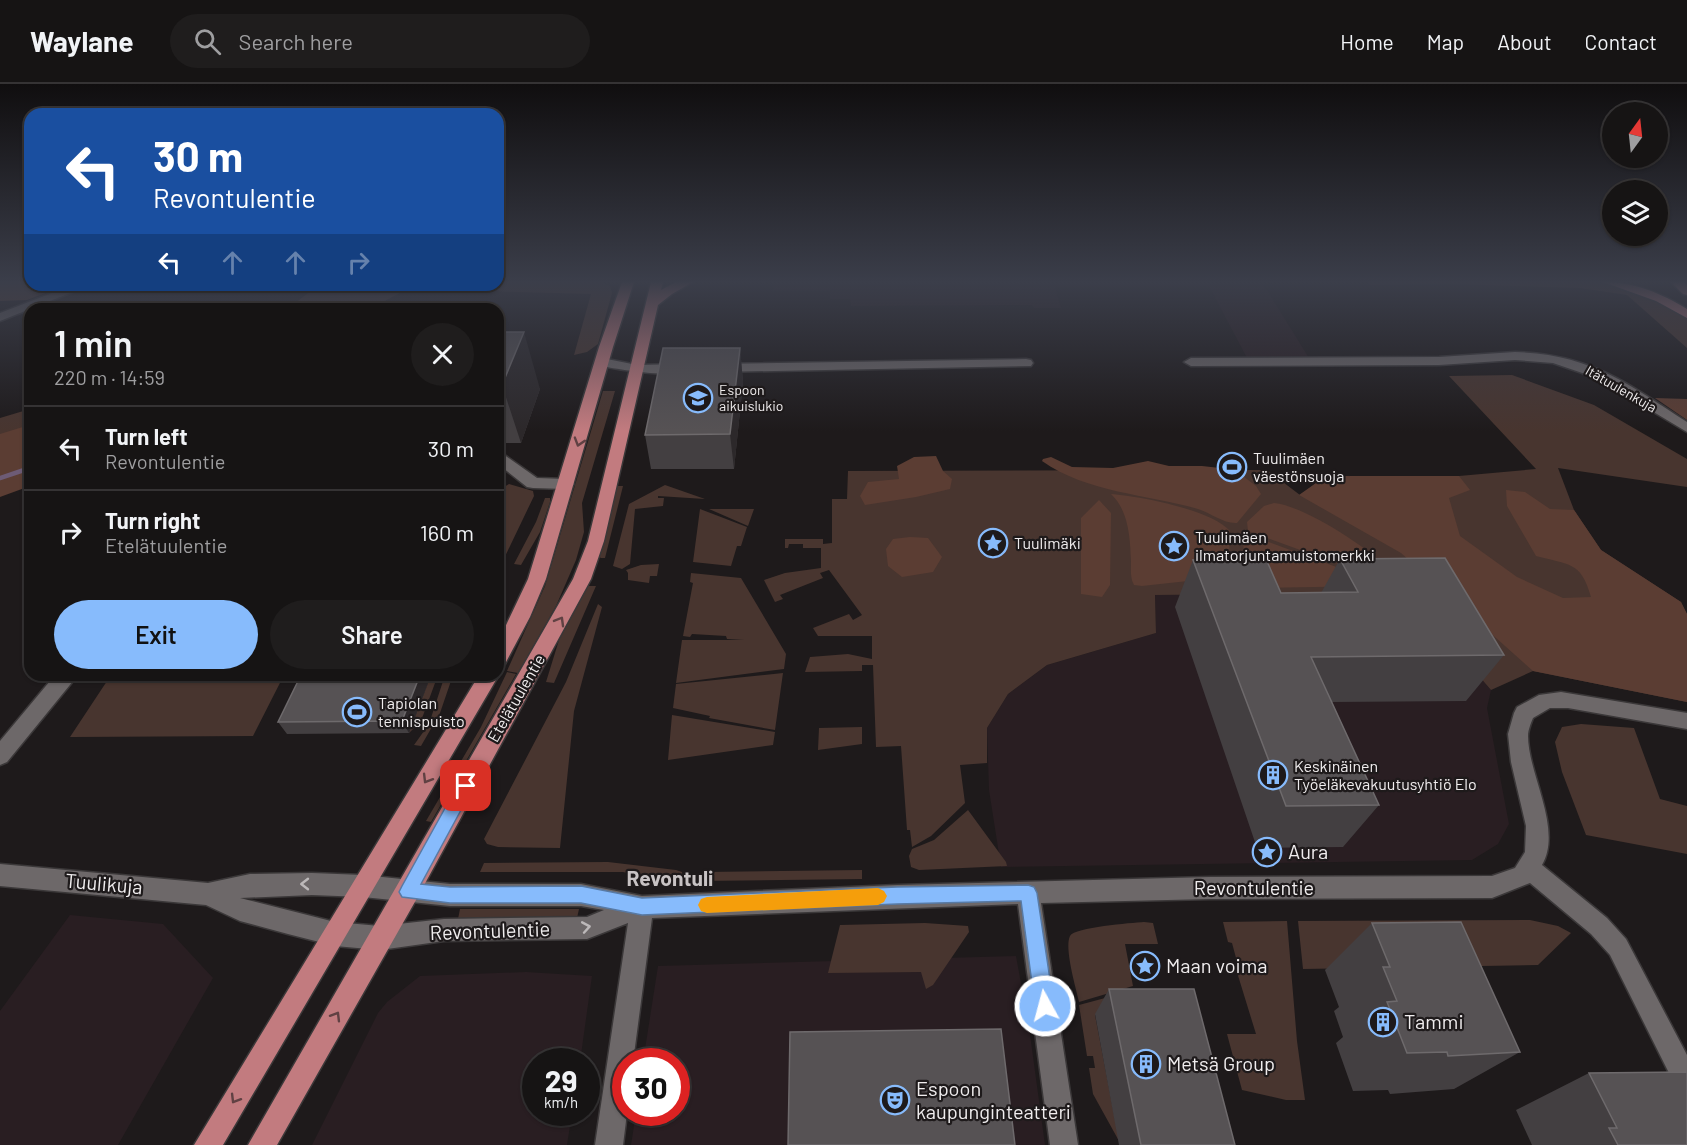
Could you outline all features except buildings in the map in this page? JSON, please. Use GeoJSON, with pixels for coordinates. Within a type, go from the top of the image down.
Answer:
{"type":"FeatureCollection","features":[{"type":"Feature","properties":{"kind":"main road"},"geometry":{"type":"LineString","coordinates":[[504,648],[521,617],[537,579],[612,332]]}},
{"type":"Feature","properties":{"kind":"main road","name":"Etelätuulentie"},"geometry":{"type":"LineString","coordinates":[[262,1145],[408,892],[582,579],[596,541],[646,332]]}},
{"type":"Feature","properties":{"kind":"main road"},"geometry":{"type":"LineString","coordinates":[[208,1145],[485,681]]}},
{"type":"Feature","properties":{"kind":"street","name":"Itätuulenkuja"},"geometry":{"type":"LineString","coordinates":[[1191,362],[1439,361],[1477,357],[1557,359],[1599,374],[1687,428]]}},
{"type":"Feature","properties":{"kind":"street"},"geometry":{"type":"LineString","coordinates":[[637,364],[699,358],[736,359],[759,366]]}},
{"type":"Feature","properties":{"kind":"street"},"geometry":{"type":"LineString","coordinates":[[602,362],[759,366],[1026,363]]}},
{"type":"Feature","properties":{"kind":"street"},"geometry":{"type":"LineString","coordinates":[[504,461],[533,483],[566,484]]}},
{"type":"Feature","properties":{"kind":"street"},"geometry":{"type":"LineString","coordinates":[[0,756],[60,681]]}},
{"type":"Feature","properties":{"kind":"street"},"geometry":{"type":"LineString","coordinates":[[1687,721],[1567,701],[1546,701],[1527,708],[1519,721],[1518,739],[1538,832],[1536,858],[1530,869],[1599,926],[1618,947],[1687,1082]]}},
{"type":"Feature","properties":{"kind":"street","name":"Revontulentie"},"geometry":{"type":"LineString","coordinates":[[363,886],[450,895],[581,894],[642,907],[897,896],[1210,888],[1492,887],[1517,880],[1530,869]]}},
{"type":"Feature","properties":{"kind":"street","name":"Tuulikuja"},"geometry":{"type":"LineString","coordinates":[[0,875],[208,894],[250,885],[363,886]]}},
{"type":"Feature","properties":{"kind":"street"},"geometry":{"type":"LineString","coordinates":[[1028,893],[1064,1145]]}},
{"type":"Feature","properties":{"kind":"street","name":"Tuulikuja"},"geometry":{"type":"LineString","coordinates":[[208,894],[240,910],[335,934]]}},
{"type":"Feature","properties":{"kind":"street"},"geometry":{"type":"LineString","coordinates":[[609,1145],[642,907]]}},
{"type":"Feature","properties":{"kind":"street","name":"Revontulentie"},"geometry":{"type":"LineString","coordinates":[[335,934],[380,938],[444,930],[587,928],[642,907]]}},
{"type":"Feature","properties":{"kind":"shaded area"},"geometry":{"type":"Polygon","coordinates":[[[581,332],[601,332],[598,344],[587,352],[574,355],[581,332]]]}},
{"type":"Feature","properties":{"kind":"shaded area"},"geometry":{"type":"Polygon","coordinates":[[[1233,332],[1293,332],[1309,358],[1247,358],[1233,332]]]}},
{"type":"Feature","properties":{"kind":"shaded area"},"geometry":{"type":"Polygon","coordinates":[[[1668,332],[1687,332],[1687,348],[1668,332]]]}},
{"type":"Feature","properties":{"kind":"shaded area"},"geometry":{"type":"Polygon","coordinates":[[[1512,375],[1594,405],[1687,459],[1687,487],[1558,468],[1574,510],[1601,550],[1681,602],[1687,614],[1687,702],[1533,671],[1491,690],[1407,593],[1155,595],[1156,633],[1047,665],[1008,694],[987,728],[987,763],[960,765],[965,803],[931,836],[912,847],[910,830],[907,830],[901,746],[876,747],[873,665],[862,665],[862,671],[805,672],[810,657],[848,654],[872,659],[872,636],[818,636],[813,628],[849,614],[853,620],[862,615],[829,570],[820,573],[823,578],[780,595],[783,599],[775,602],[764,580],[785,573],[821,568],[821,548],[803,548],[803,544],[789,544],[788,548],[785,548],[785,539],[823,539],[823,544],[832,543],[832,499],[847,499],[848,471],[1267,470],[1300,495],[1326,476],[1459,476],[1536,469],[1449,376],[1512,375]]]}},
{"type":"Feature","properties":{"kind":"shaded area"},"geometry":{"type":"Polygon","coordinates":[[[603,391],[615,391],[582,503],[584,532],[576,560],[556,606],[518,673],[507,671],[545,586],[603,391]]]}},
{"type":"Feature","properties":{"kind":"shaded area"},"geometry":{"type":"Polygon","coordinates":[[[1655,398],[1687,399],[1687,420],[1655,398]]]}},
{"type":"Feature","properties":{"kind":"shaded area"},"geometry":{"type":"Polygon","coordinates":[[[24,411],[24,454],[0,462],[0,418],[24,411]]]}},
{"type":"Feature","properties":{"kind":"shaded area"},"geometry":{"type":"Polygon","coordinates":[[[24,427],[24,488],[0,497],[0,434],[24,427]]]}},
{"type":"Feature","properties":{"kind":"shaded area"},"geometry":{"type":"Polygon","coordinates":[[[936,456],[943,471],[952,479],[950,489],[865,505],[860,496],[868,482],[899,479],[897,466],[914,457],[936,456]]]}},
{"type":"Feature","properties":{"kind":"shaded area"},"geometry":{"type":"Polygon","coordinates":[[[1051,457],[1072,467],[1113,468],[1148,461],[1169,466],[1229,469],[1239,473],[1256,486],[1261,494],[1237,523],[1232,523],[1198,509],[1078,480],[1042,461],[1051,457]]]}},
{"type":"Feature","properties":{"kind":"shaded area"},"geometry":{"type":"Polygon","coordinates":[[[1326,476],[1459,476],[1470,490],[1449,498],[1460,536],[1517,577],[1563,598],[1591,597],[1583,577],[1572,566],[1536,556],[1507,506],[1506,490],[1525,492],[1550,509],[1574,510],[1601,550],[1681,602],[1687,614],[1687,702],[1533,671],[1401,553],[1299,495],[1326,476]]]}},
{"type":"Feature","properties":{"kind":"shaded area"},"geometry":{"type":"Polygon","coordinates":[[[509,484],[533,491],[534,496],[504,558],[505,510],[504,487],[509,484]]]}},
{"type":"Feature","properties":{"kind":"shaded area"},"geometry":{"type":"Polygon","coordinates":[[[665,485],[705,499],[658,496],[658,498],[664,498],[663,506],[635,509],[630,564],[622,569],[613,566],[629,504],[665,485]]]}},
{"type":"Feature","properties":{"kind":"shaded area"},"geometry":{"type":"Polygon","coordinates":[[[616,486],[623,486],[605,558],[601,558],[599,557],[616,486]]]}},
{"type":"Feature","properties":{"kind":"shaded area"},"geometry":{"type":"Polygon","coordinates":[[[1111,494],[1174,505],[1221,523],[1230,531],[1229,561],[1197,580],[1134,585],[1131,577],[1130,543],[1125,517],[1122,508],[1111,494]]]}},
{"type":"Feature","properties":{"kind":"shaded area"},"geometry":{"type":"Polygon","coordinates":[[[545,498],[550,498],[550,502],[540,532],[521,565],[514,564],[536,522],[545,498]]]}},
{"type":"Feature","properties":{"kind":"shaded area"},"geometry":{"type":"Polygon","coordinates":[[[1099,500],[1111,513],[1110,585],[1102,597],[1081,594],[1081,518],[1099,500]]]}},
{"type":"Feature","properties":{"kind":"shaded area"},"geometry":{"type":"Polygon","coordinates":[[[1274,503],[1318,519],[1351,539],[1390,570],[1399,586],[1248,531],[1247,522],[1264,506],[1274,503]]]}},
{"type":"Feature","properties":{"kind":"shaded area"},"geometry":{"type":"Polygon","coordinates":[[[700,509],[747,527],[741,546],[737,546],[731,566],[693,562],[700,509]]]}},
{"type":"Feature","properties":{"kind":"shaded area"},"geometry":{"type":"Polygon","coordinates":[[[709,509],[754,509],[748,526],[709,509]]]}},
{"type":"Feature","properties":{"kind":"shaded area"},"geometry":{"type":"Polygon","coordinates":[[[1247,534],[1377,582],[1376,586],[1254,588],[1244,570],[1243,535],[1247,534]]]}},
{"type":"Feature","properties":{"kind":"shaded area"},"geometry":{"type":"Polygon","coordinates":[[[928,538],[942,557],[933,572],[902,577],[888,566],[886,549],[893,539],[928,538]]]}},
{"type":"Feature","properties":{"kind":"shaded area"},"geometry":{"type":"Polygon","coordinates":[[[659,564],[657,576],[650,576],[649,583],[628,580],[626,570],[641,565],[659,564]]]}},
{"type":"Feature","properties":{"kind":"shaded area"},"geometry":{"type":"Polygon","coordinates":[[[691,573],[741,578],[786,654],[784,669],[676,683],[682,640],[744,640],[727,639],[726,636],[692,634],[690,637],[683,636],[693,583],[690,582],[691,573]]]}},
{"type":"Feature","properties":{"kind":"shaded area"},"geometry":{"type":"Polygon","coordinates":[[[588,586],[596,586],[554,683],[546,682],[559,640],[588,586]]]}},
{"type":"Feature","properties":{"kind":"shaded area"},"geometry":{"type":"Polygon","coordinates":[[[1407,593],[1491,690],[1487,708],[1509,824],[1498,844],[1472,860],[1001,867],[989,790],[987,728],[1008,694],[1047,665],[1156,633],[1155,595],[1407,593]]]}},
{"type":"Feature","properties":{"kind":"shaded area"},"geometry":{"type":"Polygon","coordinates":[[[598,604],[602,607],[574,711],[560,848],[498,847],[487,844],[484,839],[566,682],[598,604]]]}},
{"type":"Feature","properties":{"kind":"shaded area"},"geometry":{"type":"Polygon","coordinates":[[[507,672],[516,674],[431,822],[426,821],[481,727],[507,672]]]}},
{"type":"Feature","properties":{"kind":"shaded area"},"geometry":{"type":"Polygon","coordinates":[[[783,673],[775,730],[709,718],[710,716],[673,708],[676,684],[783,673]]]}},
{"type":"Feature","properties":{"kind":"shaded area"},"geometry":{"type":"Polygon","coordinates":[[[107,681],[281,681],[253,736],[70,737],[107,681]]]}},
{"type":"Feature","properties":{"kind":"shaded area"},"geometry":{"type":"Polygon","coordinates":[[[429,681],[436,681],[421,721],[409,733],[429,681]]]}},
{"type":"Feature","properties":{"kind":"shaded area"},"geometry":{"type":"Polygon","coordinates":[[[443,681],[451,681],[440,713],[421,746],[414,745],[429,724],[443,681]]]}},
{"type":"Feature","properties":{"kind":"shaded area"},"geometry":{"type":"Polygon","coordinates":[[[672,715],[775,732],[773,745],[668,760],[672,715]]]}},
{"type":"Feature","properties":{"kind":"shaded area"},"geometry":{"type":"Polygon","coordinates":[[[1581,724],[1634,728],[1660,799],[1687,806],[1687,854],[1586,835],[1562,772],[1555,742],[1562,727],[1581,724]]]}},
{"type":"Feature","properties":{"kind":"shaded area"},"geometry":{"type":"Polygon","coordinates":[[[862,727],[862,744],[818,750],[819,728],[862,727]]]}},
{"type":"Feature","properties":{"kind":"shaded area"},"geometry":{"type":"Polygon","coordinates":[[[968,810],[1007,866],[919,870],[911,867],[909,856],[912,849],[934,840],[968,810]]]}},
{"type":"Feature","properties":{"kind":"shaded area"},"geometry":{"type":"Polygon","coordinates":[[[608,862],[676,870],[682,872],[683,880],[660,880],[623,872],[480,872],[484,863],[608,862]]]}},
{"type":"Feature","properties":{"kind":"shaded area"},"geometry":{"type":"Polygon","coordinates":[[[862,870],[862,879],[699,881],[705,872],[862,870]]]}},
{"type":"Feature","properties":{"kind":"shaded area"},"geometry":{"type":"Polygon","coordinates":[[[460,909],[579,909],[577,918],[458,919],[460,909]]]}},
{"type":"Feature","properties":{"kind":"shaded area"},"geometry":{"type":"Polygon","coordinates":[[[70,915],[163,924],[213,978],[118,1145],[0,1145],[0,1011],[70,915]]]}},
{"type":"Feature","properties":{"kind":"shaded area"},"geometry":{"type":"Polygon","coordinates":[[[1530,920],[1558,926],[1571,933],[1538,965],[1303,969],[1298,921],[1530,920]]]}},
{"type":"Feature","properties":{"kind":"shaded area"},"geometry":{"type":"Polygon","coordinates":[[[1287,921],[1297,1041],[1305,1100],[1286,1100],[1242,1090],[1227,1034],[1256,1034],[1236,969],[1239,969],[1232,943],[1228,942],[1223,922],[1287,921]]]}},
{"type":"Feature","properties":{"kind":"shaded area"},"geometry":{"type":"Polygon","coordinates":[[[925,923],[968,926],[969,932],[933,985],[926,989],[921,972],[828,973],[840,925],[925,923]]]}},
{"type":"Feature","properties":{"kind":"shaded area"},"geometry":{"type":"Polygon","coordinates":[[[1153,923],[1158,944],[1125,944],[1133,986],[1079,1002],[1069,958],[1070,936],[1092,928],[1153,923]]]}},
{"type":"Feature","properties":{"kind":"shaded area"},"geometry":{"type":"Polygon","coordinates":[[[1016,956],[1029,1027],[1045,1145],[631,1145],[634,1126],[690,1126],[690,1048],[645,1048],[658,966],[1016,956]]]}},
{"type":"Feature","properties":{"kind":"shaded area"},"geometry":{"type":"Polygon","coordinates":[[[526,972],[592,976],[582,1048],[522,1048],[522,1126],[570,1126],[567,1145],[312,1145],[378,1013],[387,1002],[420,976],[526,972]]]}},
{"type":"Feature","properties":{"kind":"shaded area"},"geometry":{"type":"Polygon","coordinates":[[[1135,990],[1095,1015],[1119,1141],[1093,1094],[1089,1068],[1095,1068],[1093,1056],[1087,1056],[1079,1005],[1135,990]]]}},
{"type":"Feature","properties":{"kind":"waterway"},"geometry":{"type":"LineString","coordinates":[[0,478],[24,470]]}},
{"type":"Feature","properties":{"kind":"slow traffic"},"geometry":{"type":"LineString","coordinates":[[707,905],[878,896]]}},
{"type":"Feature","properties":{"kind":"place","name":"Espoon aikuislukio"},"geometry":{"type":"Point","coordinates":[698,398]}},
{"type":"Feature","properties":{"kind":"place","name":"Tuulimäen väestönsuoja"},"geometry":{"type":"Point","coordinates":[1232,467]}},
{"type":"Feature","properties":{"kind":"place","name":"Tuulimäki"},"geometry":{"type":"Point","coordinates":[993,543]}},
{"type":"Feature","properties":{"kind":"place","name":"Tuulimäen ilmatorjuntamuistomerkki"},"geometry":{"type":"Point","coordinates":[1174,546]}},
{"type":"Feature","properties":{"kind":"place","name":"Tapiolan tennispuisto"},"geometry":{"type":"Point","coordinates":[357,712]}},
{"type":"Feature","properties":{"kind":"place","name":"Keskinäinen Työeläkevakuutusyhtiö Elo"},"geometry":{"type":"Point","coordinates":[1273,775]}},
{"type":"Feature","properties":{"kind":"place","name":"Aura"},"geometry":{"type":"Point","coordinates":[1267,852]}},
{"type":"Feature","properties":{"kind":"place","name":"Maan voima"},"geometry":{"type":"Point","coordinates":[1145,966]}},
{"type":"Feature","properties":{"kind":"place","name":"Tammi"},"geometry":{"type":"Point","coordinates":[1383,1022]}},
{"type":"Feature","properties":{"kind":"place","name":"Metsä Group"},"geometry":{"type":"Point","coordinates":[1146,1064]}},
{"type":"Feature","properties":{"kind":"place","name":"Espoon kaupunginteatteri"},"geometry":{"type":"Point","coordinates":[895,1100]}},
{"type":"Feature","properties":{"kind":"district","name":"Revontuli"},"geometry":{"type":"Point","coordinates":[670,879]}},
{"type":"Feature","properties":{"kind":"route"},"geometry":{"type":"LineString","coordinates":[[466,786],[408,892],[450,895],[581,894],[642,907],[1028,893],[1045,1006]]}}]}
